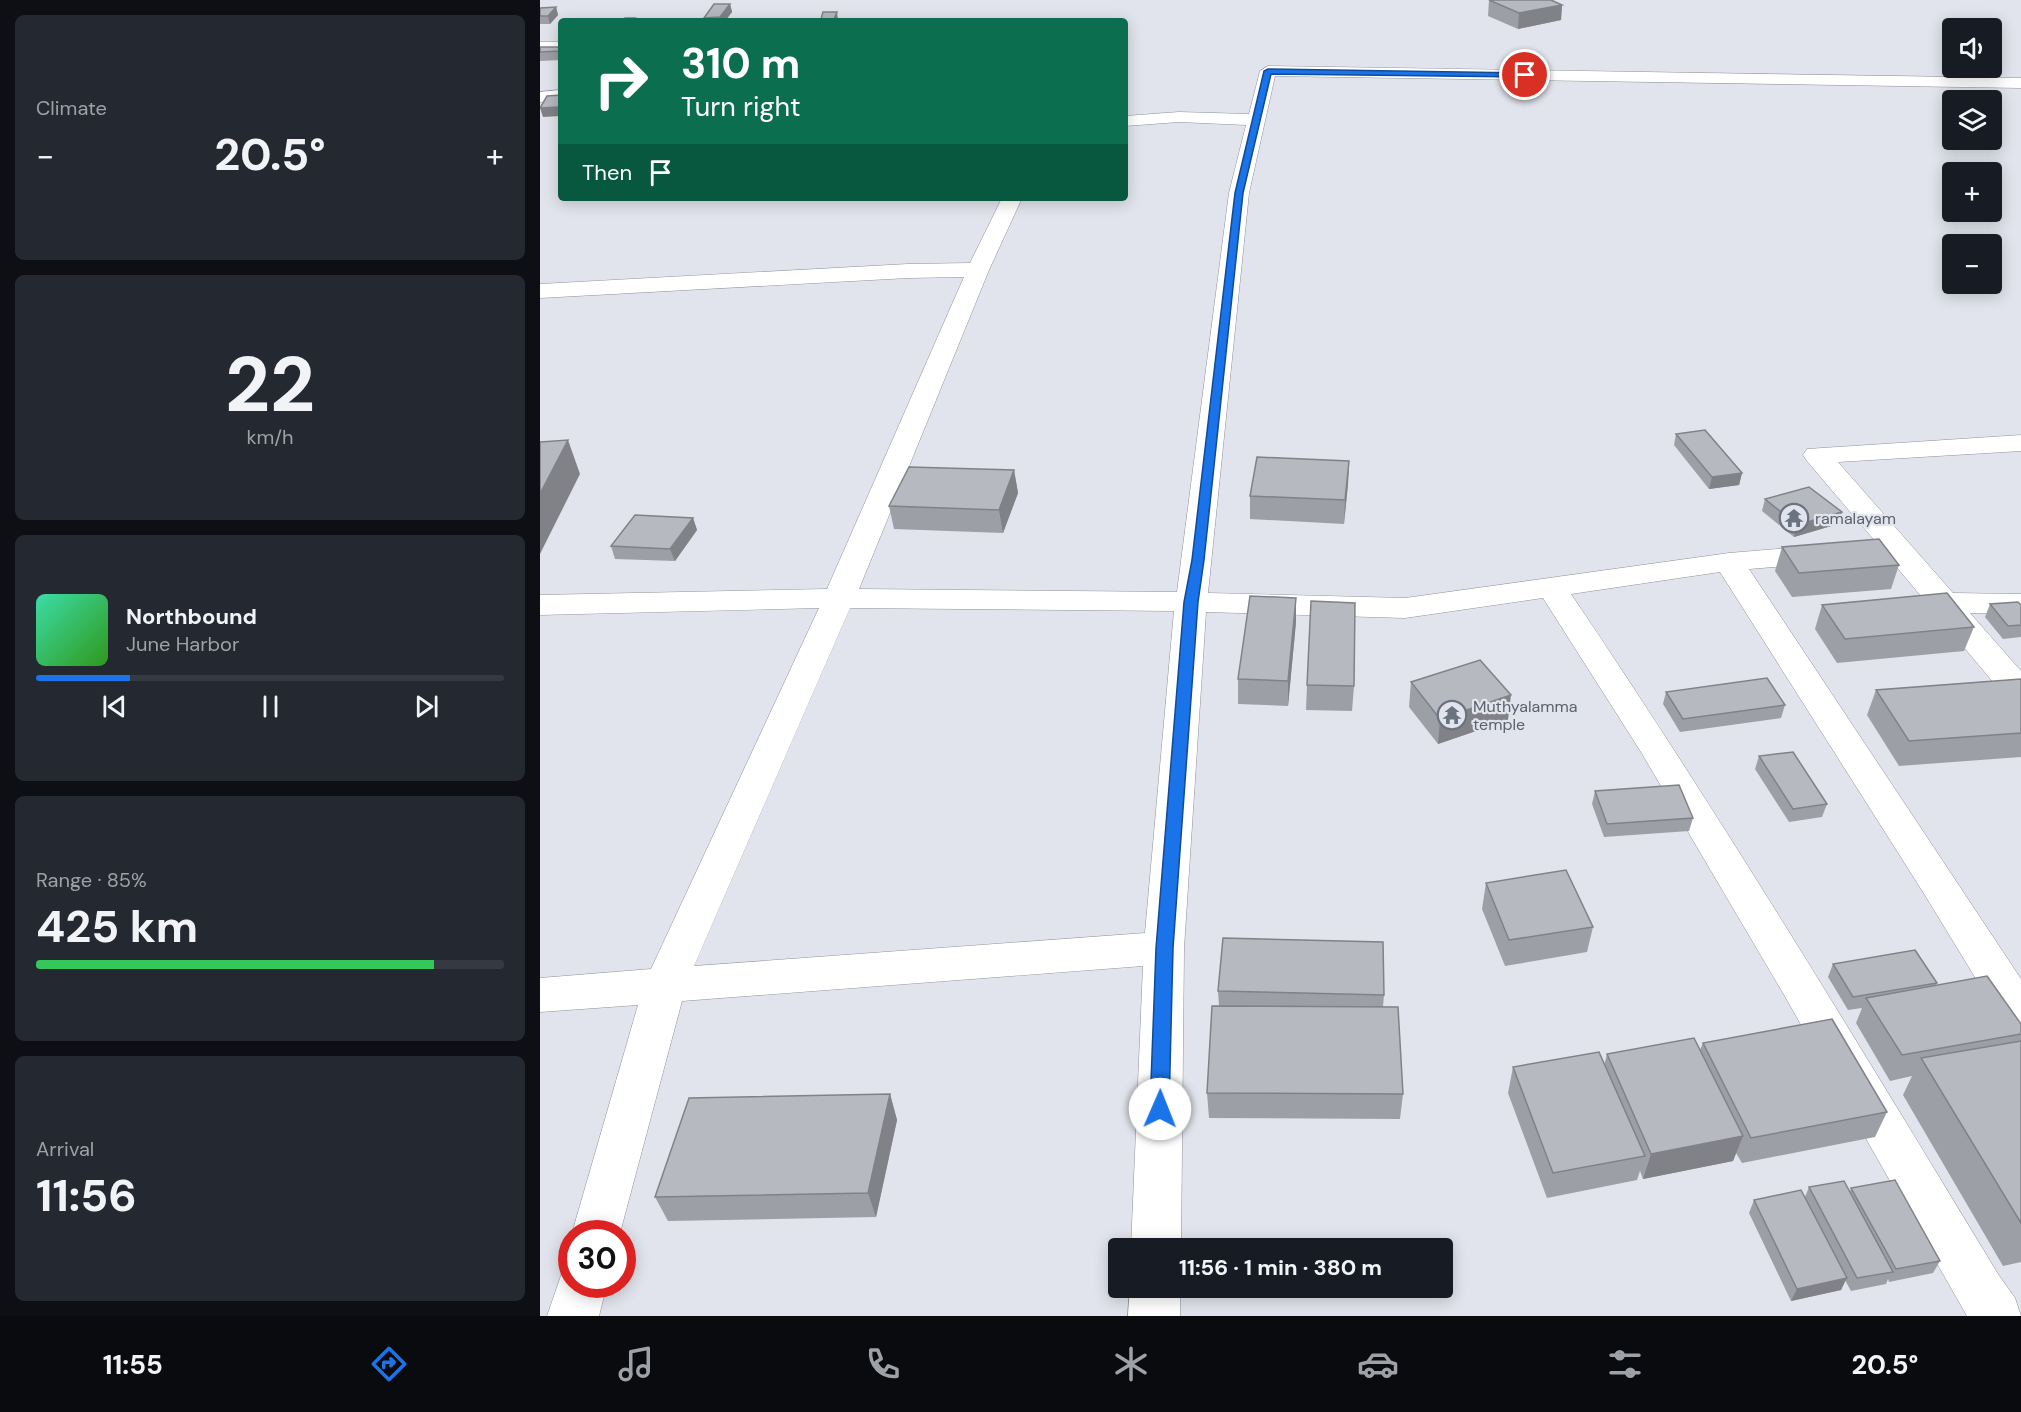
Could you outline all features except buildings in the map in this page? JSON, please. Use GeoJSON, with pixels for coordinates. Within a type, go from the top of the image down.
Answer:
{"type":"FeatureCollection","features":[{"type":"Feature","properties":{"kind":"street"},"geometry":{"type":"LineString","coordinates":[[540,47],[558,46]]}},
{"type":"Feature","properties":{"kind":"street"},"geometry":{"type":"LineString","coordinates":[[1156,1238],[1164,948],[1191,602],[1198,560],[1239,193],[1268,71],[2021,83]]}},
{"type":"Feature","properties":{"kind":"street"},"geometry":{"type":"LineString","coordinates":[[540,97],[558,95]]}},
{"type":"Feature","properties":{"kind":"street"},"geometry":{"type":"LineString","coordinates":[[1128,121],[1179,117],[1256,120]]}},
{"type":"Feature","properties":{"kind":"street"},"geometry":{"type":"LineString","coordinates":[[600,1220],[665,986],[839,598],[978,270],[1011,201]]}},
{"type":"Feature","properties":{"kind":"street"},"geometry":{"type":"LineString","coordinates":[[540,291],[908,270],[978,270]]}},
{"type":"Feature","properties":{"kind":"street"},"geometry":{"type":"LineString","coordinates":[[2021,443],[1817,455],[2021,693]]}},
{"type":"Feature","properties":{"kind":"street"},"geometry":{"type":"LineString","coordinates":[[540,605],[839,598],[1191,602],[1405,608],[1729,562],[1897,548]]}},
{"type":"Feature","properties":{"kind":"street"},"geometry":{"type":"LineString","coordinates":[[1729,562],[1937,881],[2021,1015]]}},
{"type":"Feature","properties":{"kind":"street"},"geometry":{"type":"LineString","coordinates":[[1552,588],[1656,745],[1997,1316]]}},
{"type":"Feature","properties":{"kind":"street"},"geometry":{"type":"LineString","coordinates":[[1944,603],[2021,604]]}},
{"type":"Feature","properties":{"kind":"street"},"geometry":{"type":"LineString","coordinates":[[540,995],[1164,948]]}},
{"type":"Feature","properties":{"kind":"street"},"geometry":{"type":"LineString","coordinates":[[573,1316],[578,1298]]}},
{"type":"Feature","properties":{"kind":"street"},"geometry":{"type":"LineString","coordinates":[[1154,1316],[1155,1298]]}},
{"type":"Feature","properties":{"kind":"place","name":"ramalayam"},"geometry":{"type":"Point","coordinates":[1794,518]}},
{"type":"Feature","properties":{"kind":"place","name":"Muthyalamma temple"},"geometry":{"type":"Point","coordinates":[1452,715]}},
{"type":"Feature","properties":{"kind":"route"},"geometry":{"type":"LineString","coordinates":[[1160,1109],[1164,948],[1191,602],[1198,560],[1239,193],[1268,71],[1525,75]]}}]}
